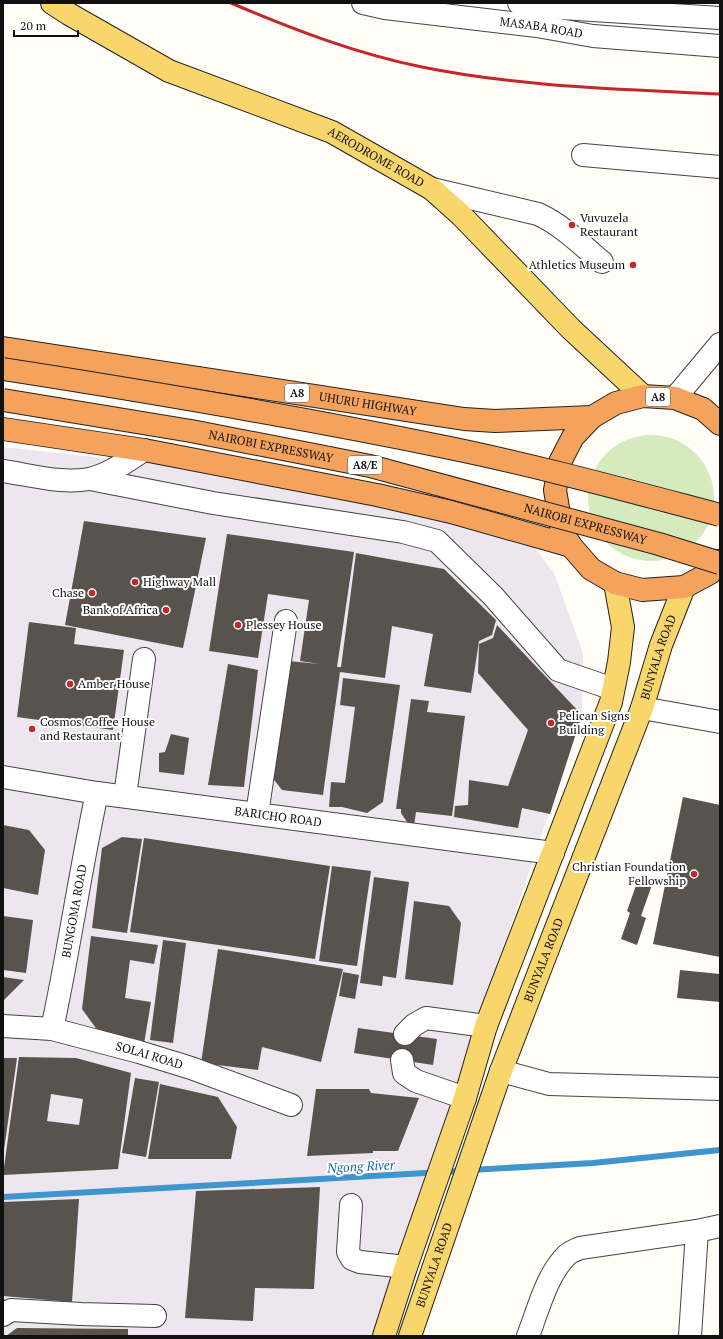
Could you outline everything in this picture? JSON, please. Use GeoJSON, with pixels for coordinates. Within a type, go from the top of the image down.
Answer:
{"type":"FeatureCollection","features":[{"type":"Feature","properties":{"kind":"highway","name":"UHURU HIGHWAY"},"geometry":{"type":"LineString","coordinates":[[3,348],[464,419],[495,421],[592,416]]}},
{"type":"Feature","properties":{"kind":"highway"},"geometry":{"type":"LineString","coordinates":[[3,369],[156,393],[446,447],[593,481],[720,515]]}},
{"type":"Feature","properties":{"kind":"highway","name":"A8"},"geometry":{"type":"LineString","coordinates":[[684,588],[642,590],[615,583],[591,569],[571,546],[562,532],[555,490],[560,462],[573,437],[592,416],[616,403],[643,396],[675,398],[703,409],[720,424]]}},
{"type":"Feature","properties":{"kind":"highway","name":"NAIROBI EXPRESSWAY"},"geometry":{"type":"LineString","coordinates":[[3,400],[191,431],[370,466],[659,544],[717,568]]}},
{"type":"Feature","properties":{"kind":"highway"},"geometry":{"type":"LineString","coordinates":[[3,429],[144,450],[377,495],[470,518],[571,546]]}},
{"type":"Feature","properties":{"kind":"highway"},"geometry":{"type":"LineString","coordinates":[[684,588],[717,568]]}},
{"type":"Feature","properties":{"kind":"main road","name":"AERODROME ROAD"},"geometry":{"type":"LineString","coordinates":[[52,3],[169,71],[332,132],[432,189],[461,215],[571,329],[643,396]]}},
{"type":"Feature","properties":{"kind":"main road"},"geometry":{"type":"LineString","coordinates":[[384,1336],[406,1267],[465,1098],[486,1026],[611,702],[619,662],[623,627],[615,583]]}},
{"type":"Feature","properties":{"kind":"main road","name":"BUNYALA ROAD"},"geometry":{"type":"LineString","coordinates":[[410,1336],[501,1071],[642,708],[661,645],[684,588]]}},
{"type":"Feature","properties":{"kind":"street","name":"MASABA ROAD"},"geometry":{"type":"LineString","coordinates":[[363,3],[385,8],[537,26],[593,36],[720,46]]}},
{"type":"Feature","properties":{"kind":"street","name":"MASABA ROAD"},"geometry":{"type":"LineString","coordinates":[[519,3],[545,7],[574,6],[627,8],[720,18]]}},
{"type":"Feature","properties":{"kind":"street"},"geometry":{"type":"LineString","coordinates":[[627,8],[629,39]]}},
{"type":"Feature","properties":{"kind":"street"},"geometry":{"type":"LineString","coordinates":[[583,155],[720,167]]}},
{"type":"Feature","properties":{"kind":"street"},"geometry":{"type":"LineString","coordinates":[[432,189],[538,214],[560,226],[602,262]]}},
{"type":"Feature","properties":{"kind":"street"},"geometry":{"type":"LineString","coordinates":[[675,398],[720,344]]}},
{"type":"Feature","properties":{"kind":"street"},"geometry":{"type":"LineString","coordinates":[[90,479],[113,470],[144,450]]}},
{"type":"Feature","properties":{"kind":"street"},"geometry":{"type":"LineString","coordinates":[[3,471],[67,481],[90,479],[213,503],[403,532],[437,541],[493,596],[558,670],[613,689]]}},
{"type":"Feature","properties":{"kind":"street"},"geometry":{"type":"LineString","coordinates":[[257,814],[286,621]]}},
{"type":"Feature","properties":{"kind":"street"},"geometry":{"type":"LineString","coordinates":[[125,796],[144,659]]}},
{"type":"Feature","properties":{"kind":"street"},"geometry":{"type":"LineString","coordinates":[[642,708],[720,722]]}},
{"type":"Feature","properties":{"kind":"street","name":"BARICHO ROAD"},"geometry":{"type":"LineString","coordinates":[[3,777],[96,793],[553,853]]}},
{"type":"Feature","properties":{"kind":"street","name":"BUNGOMA ROAD"},"geometry":{"type":"LineString","coordinates":[[52,1029],[96,793]]}},
{"type":"Feature","properties":{"kind":"street"},"geometry":{"type":"LineString","coordinates":[[405,1034],[414,1025],[426,1018],[486,1026]]}},
{"type":"Feature","properties":{"kind":"street","name":"SOLAI ROAD"},"geometry":{"type":"LineString","coordinates":[[3,1026],[52,1029],[191,1068],[291,1105]]}},
{"type":"Feature","properties":{"kind":"street"},"geometry":{"type":"LineString","coordinates":[[402,1060],[404,1073],[416,1080],[465,1098]]}},
{"type":"Feature","properties":{"kind":"street"},"geometry":{"type":"LineString","coordinates":[[501,1071],[549,1084],[720,1089]]}},
{"type":"Feature","properties":{"kind":"street"},"geometry":{"type":"LineString","coordinates":[[351,1205],[348,1252],[352,1259],[360,1262],[406,1267]]}},
{"type":"Feature","properties":{"kind":"street"},"geometry":{"type":"LineString","coordinates":[[528,1336],[550,1278],[568,1254],[580,1248],[697,1231],[720,1226]]}},
{"type":"Feature","properties":{"kind":"street"},"geometry":{"type":"LineString","coordinates":[[690,1336],[697,1231]]}},
{"type":"Feature","properties":{"kind":"street"},"geometry":{"type":"LineString","coordinates":[[3,1315],[11,1310],[155,1316]]}},
{"type":"Feature","properties":{"kind":"shaded area"},"geometry":{"type":"Polygon","coordinates":[[[3,447],[432,495],[520,528],[554,573],[583,653],[582,715],[372,1336],[3,1336],[3,447]]]}},
{"type":"Feature","properties":{"kind":"green space"},"geometry":{"type":"Polygon","coordinates":[[[651,435],[675,440],[686,446],[699,458],[709,474],[714,498],[709,522],[703,533],[691,546],[675,556],[651,561],[627,556],[616,550],[603,538],[593,522],[588,498],[593,474],[599,463],[611,450],[627,440],[651,435]]]}},
{"type":"Feature","properties":{"kind":"building","name":"Highway Mall"},"geometry":{"type":"Polygon","coordinates":[[[84,521],[206,538],[183,648],[65,625],[84,521]]]}},
{"type":"Feature","properties":{"kind":"building"},"geometry":{"type":"Polygon","coordinates":[[[227,534],[354,552],[337,667],[341,667],[356,553],[444,569],[496,620],[492,635],[479,641],[471,693],[424,686],[433,634],[392,626],[385,678],[340,672],[323,795],[282,790],[268,772],[289,661],[319,664],[300,661],[309,600],[268,594],[258,658],[209,651],[227,534]]]}},
{"type":"Feature","properties":{"kind":"building","name":"Amber House"},"geometry":{"type":"Polygon","coordinates":[[[29,622],[76,628],[74,644],[124,650],[113,730],[17,717],[29,622]]]}},
{"type":"Feature","properties":{"kind":"building","name":"Pelican Signs Building"},"geometry":{"type":"Polygon","coordinates":[[[497,625],[582,715],[550,814],[522,808],[518,828],[454,817],[455,806],[468,805],[469,780],[508,786],[528,730],[478,673],[479,644],[493,638],[497,625]]]}},
{"type":"Feature","properties":{"kind":"building"},"geometry":{"type":"Polygon","coordinates":[[[228,664],[258,670],[244,787],[208,785],[228,664]]]}},
{"type":"Feature","properties":{"kind":"building"},"geometry":{"type":"Polygon","coordinates":[[[343,678],[400,685],[383,802],[367,813],[342,807],[329,807],[331,782],[345,783],[355,707],[340,705],[343,678]]]}},
{"type":"Feature","properties":{"kind":"building"},"geometry":{"type":"Polygon","coordinates":[[[411,699],[429,701],[427,712],[465,716],[452,816],[416,812],[414,826],[409,825],[401,813],[401,809],[396,809],[411,699]]]}},
{"type":"Feature","properties":{"kind":"building"},"geometry":{"type":"Polygon","coordinates":[[[171,734],[189,738],[184,775],[159,772],[159,753],[165,752],[171,734]]]}},
{"type":"Feature","properties":{"kind":"building","name":"Christian Foundation Fellowship"},"geometry":{"type":"Polygon","coordinates":[[[683,797],[720,805],[720,957],[653,944],[683,797]]]}},
{"type":"Feature","properties":{"kind":"building"},"geometry":{"type":"Polygon","coordinates":[[[3,825],[29,830],[45,850],[38,895],[3,888],[3,825]]]}},
{"type":"Feature","properties":{"kind":"building"},"geometry":{"type":"Polygon","coordinates":[[[122,837],[142,839],[127,933],[92,928],[102,848],[122,837]]]}},
{"type":"Feature","properties":{"kind":"building"},"geometry":{"type":"Polygon","coordinates":[[[144,838],[330,866],[315,959],[130,932],[144,838]]]}},
{"type":"Feature","properties":{"kind":"building"},"geometry":{"type":"Polygon","coordinates":[[[332,866],[371,871],[357,966],[319,961],[332,866]]]}},
{"type":"Feature","properties":{"kind":"building"},"geometry":{"type":"Polygon","coordinates":[[[374,877],[409,882],[396,978],[383,976],[382,986],[360,983],[374,877]]]}},
{"type":"Feature","properties":{"kind":"building"},"geometry":{"type":"Polygon","coordinates":[[[639,877],[653,882],[641,916],[646,918],[637,945],[621,939],[630,913],[627,911],[639,877]]]}},
{"type":"Feature","properties":{"kind":"building"},"geometry":{"type":"Polygon","coordinates":[[[414,901],[449,906],[461,923],[453,985],[405,979],[414,901]]]}},
{"type":"Feature","properties":{"kind":"building"},"geometry":{"type":"Polygon","coordinates":[[[3,916],[33,920],[26,973],[3,970],[3,916]]]}},
{"type":"Feature","properties":{"kind":"building"},"geometry":{"type":"Polygon","coordinates":[[[91,936],[158,945],[154,964],[130,960],[125,998],[151,1002],[144,1044],[98,1031],[82,1009],[91,936]]]}},
{"type":"Feature","properties":{"kind":"building"},"geometry":{"type":"Polygon","coordinates":[[[163,940],[186,943],[173,1043],[150,1040],[163,940]]]}},
{"type":"Feature","properties":{"kind":"building"},"geometry":{"type":"Polygon","coordinates":[[[218,949],[343,969],[321,1062],[262,1047],[258,1070],[201,1063],[218,949]]]}},
{"type":"Feature","properties":{"kind":"building"},"geometry":{"type":"Polygon","coordinates":[[[680,970],[720,974],[720,1002],[677,998],[680,970]]]}},
{"type":"Feature","properties":{"kind":"building"},"geometry":{"type":"Polygon","coordinates":[[[343,972],[359,975],[355,999],[339,996],[343,972]]]}},
{"type":"Feature","properties":{"kind":"building"},"geometry":{"type":"Polygon","coordinates":[[[3,977],[24,980],[3,1001],[3,977]]]}},
{"type":"Feature","properties":{"kind":"building"},"geometry":{"type":"Polygon","coordinates":[[[358,1028],[437,1039],[433,1065],[354,1053],[358,1028]]]}},
{"type":"Feature","properties":{"kind":"building"},"geometry":{"type":"Polygon","coordinates":[[[19,1057],[76,1058],[131,1073],[118,1169],[3,1175],[19,1057]],[[51,1094],[47,1121],[79,1125],[83,1099],[51,1094]]]}},
{"type":"Feature","properties":{"kind":"building"},"geometry":{"type":"Polygon","coordinates":[[[3,1058],[17,1058],[4,1150],[3,1150],[3,1058]]]}},
{"type":"Feature","properties":{"kind":"building"},"geometry":{"type":"Polygon","coordinates":[[[135,1078],[159,1082],[146,1157],[122,1153],[135,1078]]]}},
{"type":"Feature","properties":{"kind":"building"},"geometry":{"type":"Polygon","coordinates":[[[160,1084],[218,1097],[237,1127],[231,1159],[148,1159],[160,1084]]]}},
{"type":"Feature","properties":{"kind":"building"},"geometry":{"type":"Polygon","coordinates":[[[316,1089],[369,1089],[371,1093],[419,1098],[398,1151],[373,1151],[373,1153],[307,1156],[316,1089]]]}},
{"type":"Feature","properties":{"kind":"building"},"geometry":{"type":"Polygon","coordinates":[[[320,1187],[314,1289],[255,1288],[253,1321],[185,1318],[196,1191],[320,1187]]]}},
{"type":"Feature","properties":{"kind":"building"},"geometry":{"type":"Polygon","coordinates":[[[79,1199],[72,1302],[3,1296],[3,1202],[79,1199]]]}},
{"type":"Feature","properties":{"kind":"building"},"geometry":{"type":"Polygon","coordinates":[[[17,1328],[128,1329],[128,1336],[6,1336],[17,1328]]]}},
{"type":"Feature","properties":{"kind":"waterway","name":"Ngong River"},"geometry":{"type":"LineString","coordinates":[[471,1170],[593,1163],[720,1150]]}},
{"type":"Feature","properties":{"kind":"waterway","name":"Ngong River"},"geometry":{"type":"LineString","coordinates":[[3,1197],[461,1171]]}},
{"type":"Feature","properties":{"kind":"railway"},"geometry":{"type":"LineString","coordinates":[[231,3],[277,22],[349,48],[398,62],[459,74],[533,83],[608,89],[720,94]]}},
{"type":"Feature","properties":{"kind":"place","name":"Vuvuzela Restaurant"},"geometry":{"type":"Point","coordinates":[572,225]}},
{"type":"Feature","properties":{"kind":"place","name":"Athletics Museum"},"geometry":{"type":"Point","coordinates":[633,265]}},
{"type":"Feature","properties":{"kind":"place","name":"Highway Mall"},"geometry":{"type":"Point","coordinates":[135,582]}},
{"type":"Feature","properties":{"kind":"place","name":"Chase"},"geometry":{"type":"Point","coordinates":[92,593]}},
{"type":"Feature","properties":{"kind":"place","name":"Bank of Africa"},"geometry":{"type":"Point","coordinates":[166,610]}},
{"type":"Feature","properties":{"kind":"place","name":"Plessey House"},"geometry":{"type":"Point","coordinates":[238,625]}},
{"type":"Feature","properties":{"kind":"place","name":"Amber House"},"geometry":{"type":"Point","coordinates":[70,684]}},
{"type":"Feature","properties":{"kind":"place","name":"Pelican Signs Building"},"geometry":{"type":"Point","coordinates":[551,723]}},
{"type":"Feature","properties":{"kind":"place","name":"Cosmos Coffee House and Restaurant"},"geometry":{"type":"Point","coordinates":[32,729]}},
{"type":"Feature","properties":{"kind":"place","name":"Christian Foundation Fellowship"},"geometry":{"type":"Point","coordinates":[694,874]}}]}
